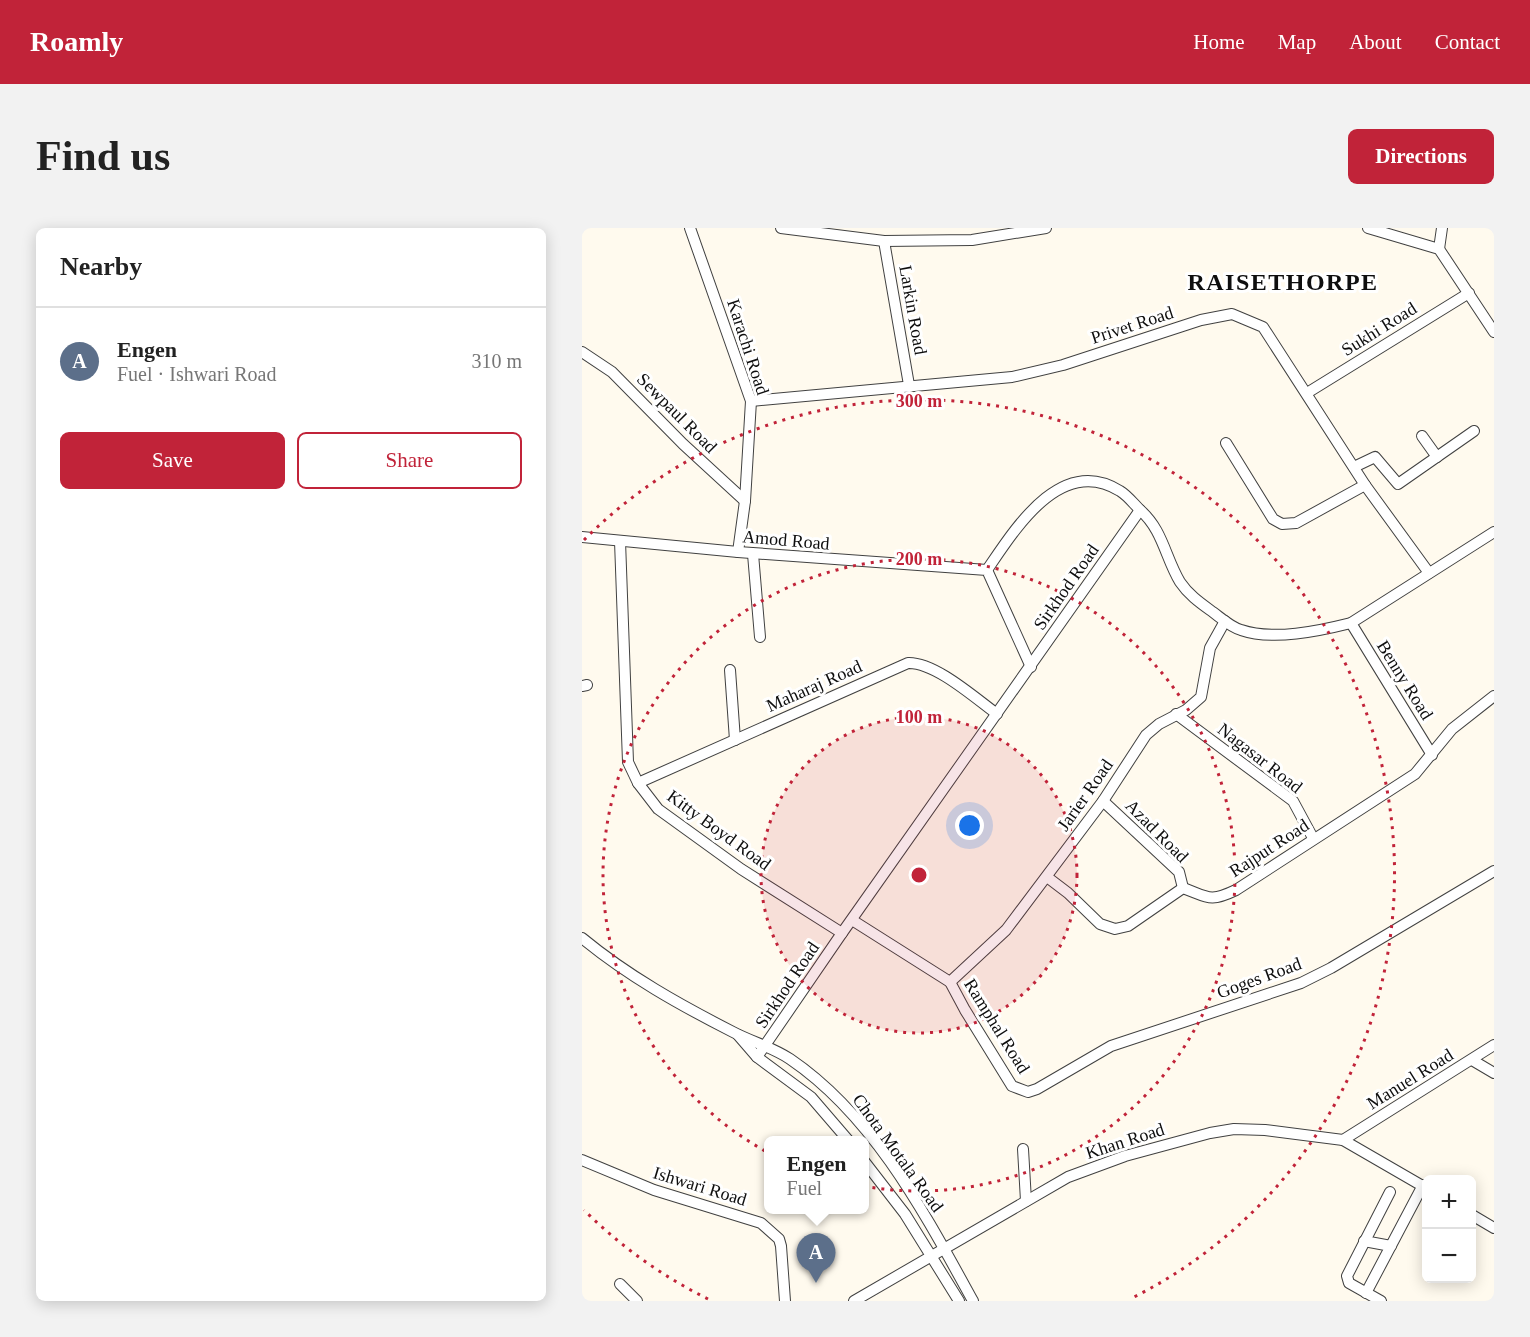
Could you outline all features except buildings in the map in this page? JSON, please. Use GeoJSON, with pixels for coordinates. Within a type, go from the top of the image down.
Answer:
{"type":"FeatureCollection","features":[{"type":"Feature","properties":{"kind":"street","name":"Karachi Road"},"geometry":{"type":"LineString","coordinates":[[690,228],[751,401],[745,501],[738,552]]}},
{"type":"Feature","properties":{"kind":"street"},"geometry":{"type":"LineString","coordinates":[[781,228],[847,232],[884,241],[972,240],[994,232],[1046,228]]}},
{"type":"Feature","properties":{"kind":"street"},"geometry":{"type":"LineString","coordinates":[[1368,228],[1439,249],[1494,332]]}},
{"type":"Feature","properties":{"kind":"street"},"geometry":{"type":"LineString","coordinates":[[1439,249],[1442,228]]}},
{"type":"Feature","properties":{"kind":"street","name":"Larkin Road"},"geometry":{"type":"LineString","coordinates":[[884,241],[909,385]]}},
{"type":"Feature","properties":{"kind":"street","name":"Sukhi Road"},"geometry":{"type":"LineString","coordinates":[[1307,393],[1469,293]]}},
{"type":"Feature","properties":{"kind":"street","name":"Privet Road"},"geometry":{"type":"LineString","coordinates":[[751,401],[1012,377],[1063,365],[1202,320],[1232,314],[1263,327],[1365,484],[1429,573]]}},
{"type":"Feature","properties":{"kind":"street","name":"Sewpaul Road"},"geometry":{"type":"LineString","coordinates":[[582,352],[612,372],[683,444],[745,501]]}},
{"type":"Feature","properties":{"kind":"street"},"geometry":{"type":"LineString","coordinates":[[1354,467],[1375,457],[1398,484],[1474,431]]}},
{"type":"Feature","properties":{"kind":"street"},"geometry":{"type":"LineString","coordinates":[[1422,436],[1437,457]]}},
{"type":"Feature","properties":{"kind":"street"},"geometry":{"type":"LineString","coordinates":[[1226,443],[1273,519],[1282,524],[1296,523],[1365,484]]}},
{"type":"Feature","properties":{"kind":"street"},"geometry":{"type":"LineString","coordinates":[[1031,667],[987,570],[1025,517],[1067,484],[1086,481],[1106,483],[1122,492],[1160,533],[1180,581],[1189,594],[1240,630],[1268,634],[1332,628],[1351,623],[1494,532]]}},
{"type":"Feature","properties":{"kind":"street","name":"Sirkhod Road"},"geometry":{"type":"LineString","coordinates":[[757,1057],[1140,510]]}},
{"type":"Feature","properties":{"kind":"street","name":"Amod Road"},"geometry":{"type":"LineString","coordinates":[[582,537],[753,554],[987,570]]}},
{"type":"Feature","properties":{"kind":"street","name":"Kitty Boyd Road"},"geometry":{"type":"LineString","coordinates":[[620,541],[628,762],[638,783],[658,809],[696,838],[842,933]]}},
{"type":"Feature","properties":{"kind":"street"},"geometry":{"type":"LineString","coordinates":[[753,554],[760,637]]}},
{"type":"Feature","properties":{"kind":"street","name":"Jarier Road"},"geometry":{"type":"LineString","coordinates":[[950,982],[1006,930],[1103,801],[1146,735],[1201,697],[1210,648],[1225,621]]}},
{"type":"Feature","properties":{"kind":"street","name":"Benny Road"},"geometry":{"type":"LineString","coordinates":[[1351,623],[1432,754]]}},
{"type":"Feature","properties":{"kind":"street","name":"Maharaj Road"},"geometry":{"type":"LineString","coordinates":[[638,783],[908,663],[916,662],[932,669],[997,714]]}},
{"type":"Feature","properties":{"kind":"street"},"geometry":{"type":"LineString","coordinates":[[730,670],[735,740]]}},
{"type":"Feature","properties":{"kind":"street","name":"Rajput Road"},"geometry":{"type":"LineString","coordinates":[[1183,888],[1207,898],[1219,898],[1236,890],[1415,774],[1452,729],[1494,696]]}},
{"type":"Feature","properties":{"kind":"street","name":"Nagasar Road"},"geometry":{"type":"LineString","coordinates":[[1176,714],[1293,801],[1313,838]]}},
{"type":"Feature","properties":{"kind":"street","name":"Azad Road"},"geometry":{"type":"LineString","coordinates":[[1103,801],[1179,872],[1183,888]]}},
{"type":"Feature","properties":{"kind":"street","name":"Goges Road"},"geometry":{"type":"LineString","coordinates":[[1024,1091],[1037,1089],[1111,1046],[1301,982],[1331,968],[1494,870]]}},
{"type":"Feature","properties":{"kind":"street"},"geometry":{"type":"LineString","coordinates":[[1047,877],[1068,893],[1100,924],[1115,929],[1128,926],[1183,888]]}},
{"type":"Feature","properties":{"kind":"street","name":"Ramphal Road"},"geometry":{"type":"LineString","coordinates":[[852,920],[950,982],[1012,1086],[1024,1091]]}},
{"type":"Feature","properties":{"kind":"street","name":"Chota Motala Road"},"geometry":{"type":"LineString","coordinates":[[582,938],[627,972],[738,1034],[766,1045],[798,1065],[837,1097],[880,1149],[945,1247],[973,1301]]}},
{"type":"Feature","properties":{"kind":"street","name":"Chota Motala Road"},"geometry":{"type":"LineString","coordinates":[[738,1034],[757,1057],[811,1098],[844,1136]]}},
{"type":"Feature","properties":{"kind":"street","name":"Manuel Road"},"geometry":{"type":"LineString","coordinates":[[1343,1140],[1494,1045]]}},
{"type":"Feature","properties":{"kind":"street"},"geometry":{"type":"LineString","coordinates":[[1472,1060],[1494,1073]]}},
{"type":"Feature","properties":{"kind":"street","name":"Khan Road"},"geometry":{"type":"LineString","coordinates":[[854,1301],[1068,1177],[1125,1156],[1210,1133],[1234,1129],[1265,1130],[1343,1140],[1422,1184]]}},
{"type":"Feature","properties":{"kind":"street"},"geometry":{"type":"LineString","coordinates":[[1023,1149],[1026,1201]]}},
{"type":"Feature","properties":{"kind":"street","name":"Ishwari Road"},"geometry":{"type":"LineString","coordinates":[[582,1160],[644,1186],[749,1218],[769,1228],[779,1239],[781,1246],[785,1301]]}},
{"type":"Feature","properties":{"kind":"street","name":"Chota Motala Road"},"geometry":{"type":"LineString","coordinates":[[869,1167],[905,1214],[959,1301]]}},
{"type":"Feature","properties":{"kind":"street"},"geometry":{"type":"LineString","coordinates":[[1366,1293],[1422,1191]]}},
{"type":"Feature","properties":{"kind":"street"},"geometry":{"type":"LineString","coordinates":[[1381,1301],[1349,1283],[1347,1279],[1390,1192]]}},
{"type":"Feature","properties":{"kind":"street"},"geometry":{"type":"LineString","coordinates":[[1476,1217],[1494,1228]]}},
{"type":"Feature","properties":{"kind":"street"},"geometry":{"type":"LineString","coordinates":[[1364,1242],[1391,1246]]}},
{"type":"Feature","properties":{"kind":"street"},"geometry":{"type":"LineString","coordinates":[[620,1284],[637,1301]]}},
{"type":"Feature","properties":{"kind":"place","name":"Engen"},"geometry":{"type":"Point","coordinates":[816,1283]}},
{"type":"Feature","properties":{"kind":"district","name":"RAISETHORPE"},"geometry":{"type":"Point","coordinates":[1283,282]}}]}
